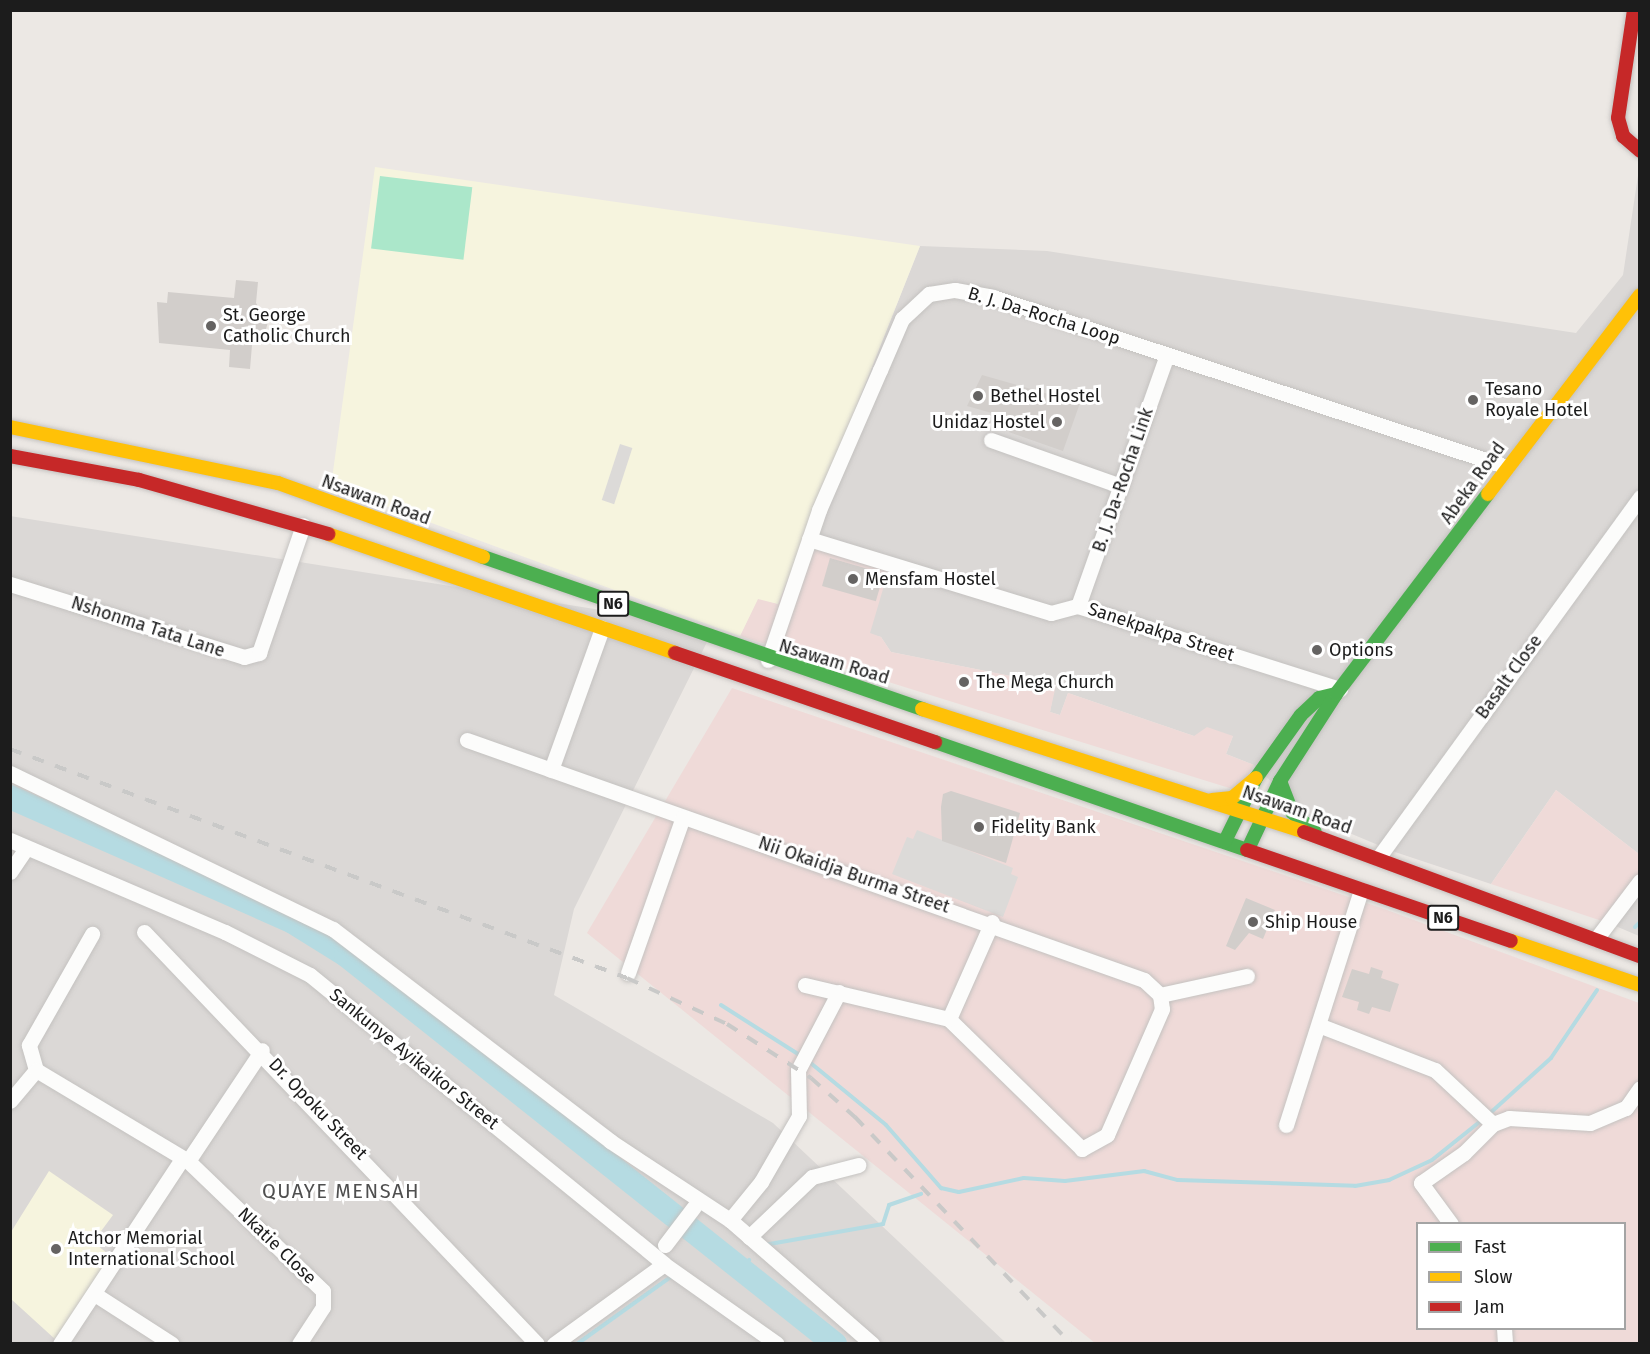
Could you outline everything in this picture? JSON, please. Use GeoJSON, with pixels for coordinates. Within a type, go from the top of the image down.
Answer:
{"type":"FeatureCollection","features":[{"type":"Feature","properties":{"kind":"main road"},"geometry":{"type":"LineString","coordinates":[[1634,10],[1618,117],[1623,136],[1640,151]]}},
{"type":"Feature","properties":{"kind":"main road","name":"Abeka Road"},"geometry":{"type":"LineString","coordinates":[[1248,849],[1261,817],[1280,781],[1331,710],[1338,692],[1640,295]]}},
{"type":"Feature","properties":{"kind":"main road","name":"Nsawam Road"},"geometry":{"type":"LineString","coordinates":[[10,427],[278,483],[768,660],[1212,800],[1320,837],[1640,956]]}},
{"type":"Feature","properties":{"kind":"main road","name":"N6"},"geometry":{"type":"LineString","coordinates":[[10,456],[139,480],[303,525],[1640,984]]}},
{"type":"Feature","properties":{"kind":"main road","name":"Abeka Road"},"geometry":{"type":"LineString","coordinates":[[1225,841],[1256,778],[1301,715],[1319,698],[1338,692]]}},
{"type":"Feature","properties":{"kind":"main road"},"geometry":{"type":"LineString","coordinates":[[1212,800],[1232,798],[1256,778]]}},
{"type":"Feature","properties":{"kind":"main road"},"geometry":{"type":"LineString","coordinates":[[1280,781],[1292,812],[1320,837]]}},
{"type":"Feature","properties":{"kind":"street","name":"B. J. Da-Rocha Loop"},"geometry":{"type":"LineString","coordinates":[[768,660],[809,539],[902,319],[929,294],[956,290],[993,297],[1507,467]]}},
{"type":"Feature","properties":{"kind":"street","name":"B. J. Da-Rocha Link"},"geometry":{"type":"LineString","coordinates":[[1078,606],[1167,355]]}},
{"type":"Feature","properties":{"kind":"street"},"geometry":{"type":"LineString","coordinates":[[991,440],[1121,486]]}},
{"type":"Feature","properties":{"kind":"street","name":"Basalt Close"},"geometry":{"type":"LineString","coordinates":[[1378,858],[1640,497]]}},
{"type":"Feature","properties":{"kind":"street","name":"Nshonma Tata Lane"},"geometry":{"type":"LineString","coordinates":[[10,584],[244,657],[259,653],[303,525]]}},
{"type":"Feature","properties":{"kind":"street","name":"Sanekpakpa Street"},"geometry":{"type":"LineString","coordinates":[[809,539],[1051,613],[1078,606],[1338,692]]}},
{"type":"Feature","properties":{"kind":"street"},"geometry":{"type":"LineString","coordinates":[[551,770],[602,627]]}},
{"type":"Feature","properties":{"kind":"street","name":"Nii Okaidja Burma Street"},"geometry":{"type":"LineString","coordinates":[[467,740],[683,817],[992,922],[1157,990]]}},
{"type":"Feature","properties":{"kind":"street"},"geometry":{"type":"LineString","coordinates":[[10,773],[333,929],[610,1141],[730,1220],[872,1344]]}},
{"type":"Feature","properties":{"kind":"street"},"geometry":{"type":"LineString","coordinates":[[628,973],[683,817]]}},
{"type":"Feature","properties":{"kind":"street","name":"Sankunye Ayikaikor Street"},"geometry":{"type":"LineString","coordinates":[[10,840],[225,932],[310,975],[664,1264],[777,1344]]}},
{"type":"Feature","properties":{"kind":"street"},"geometry":{"type":"LineString","coordinates":[[10,872],[26,848]]}},
{"type":"Feature","properties":{"kind":"street"},"geometry":{"type":"LineString","coordinates":[[1596,939],[1640,881]]}},
{"type":"Feature","properties":{"kind":"street"},"geometry":{"type":"LineString","coordinates":[[1286,1125],[1321,1026],[1361,890]]}},
{"type":"Feature","properties":{"kind":"street"},"geometry":{"type":"LineString","coordinates":[[950,1019],[992,922]]}},
{"type":"Feature","properties":{"kind":"street","name":"Dr. Opoku Street"},"geometry":{"type":"LineString","coordinates":[[144,932],[262,1050],[537,1344]]}},
{"type":"Feature","properties":{"kind":"street"},"geometry":{"type":"LineString","coordinates":[[10,1101],[36,1070],[29,1045],[92,934]]}},
{"type":"Feature","properties":{"kind":"street"},"geometry":{"type":"LineString","coordinates":[[805,985],[950,1019],[1082,1149],[1107,1135],[1128,1094],[1162,1009],[1157,990],[1247,976]]}},
{"type":"Feature","properties":{"kind":"street"},"geometry":{"type":"LineString","coordinates":[[730,1220],[761,1182],[799,1116],[798,1070],[839,992]]}},
{"type":"Feature","properties":{"kind":"street"},"geometry":{"type":"LineString","coordinates":[[1321,1026],[1436,1071],[1493,1124]]}},
{"type":"Feature","properties":{"kind":"street"},"geometry":{"type":"LineString","coordinates":[[60,1344],[96,1295],[185,1160],[262,1050]]}},
{"type":"Feature","properties":{"kind":"street","name":"Nkatie Close"},"geometry":{"type":"LineString","coordinates":[[36,1070],[185,1160],[323,1291],[323,1307],[299,1344]]}},
{"type":"Feature","properties":{"kind":"street"},"geometry":{"type":"LineString","coordinates":[[1450,1222],[1421,1183],[1464,1153],[1493,1124],[1509,1118],[1590,1123],[1626,1108],[1640,1088]]}},
{"type":"Feature","properties":{"kind":"street"},"geometry":{"type":"LineString","coordinates":[[748,1237],[812,1178],[858,1165]]}},
{"type":"Feature","properties":{"kind":"street"},"geometry":{"type":"LineString","coordinates":[[665,1245],[694,1207]]}},
{"type":"Feature","properties":{"kind":"street"},"geometry":{"type":"LineString","coordinates":[[554,1344],[664,1264]]}},
{"type":"Feature","properties":{"kind":"street"},"geometry":{"type":"LineString","coordinates":[[96,1295],[172,1344]]}},
{"type":"Feature","properties":{"kind":"shaded area"},"geometry":{"type":"Polygon","coordinates":[[[375,167],[920,246],[778,604],[758,599],[740,636],[331,486],[375,167]]]}},
{"type":"Feature","properties":{"kind":"shaded area"},"geometry":{"type":"Polygon","coordinates":[[[1639,169],[1639,854],[1556,790],[1491,884],[1395,852],[1306,815],[1254,765],[1226,754],[1233,736],[1194,736],[1068,693],[1060,715],[1050,712],[1055,685],[891,652],[881,637],[870,634],[803,540],[920,246],[1047,251],[1576,333],[1623,275],[1639,169]]]}},
{"type":"Feature","properties":{"kind":"shaded area"},"geometry":{"type":"Polygon","coordinates":[[[620,444],[632,448],[614,504],[602,500],[620,444]]]}},
{"type":"Feature","properties":{"kind":"shaded area"},"geometry":{"type":"Polygon","coordinates":[[[10,516],[714,628],[574,909],[554,995],[773,1123],[1006,1343],[11,1343],[10,516]]]}},
{"type":"Feature","properties":{"kind":"shaded area"},"geometry":{"type":"Polygon","coordinates":[[[803,540],[889,569],[870,633],[881,637],[891,652],[1056,685],[1050,712],[1060,715],[1068,693],[1194,736],[1207,727],[1233,736],[1226,754],[1254,765],[1239,791],[740,636],[758,598],[778,604],[803,540]]]}},
{"type":"Feature","properties":{"kind":"shaded area"},"geometry":{"type":"Polygon","coordinates":[[[732,688],[1384,909],[1639,1003],[1639,1343],[1095,1343],[587,933],[732,688]]]}},
{"type":"Feature","properties":{"kind":"shaded area"},"geometry":{"type":"Polygon","coordinates":[[[1556,790],[1639,854],[1639,892],[1611,924],[1491,884],[1556,790]]]}},
{"type":"Feature","properties":{"kind":"shaded area"},"geometry":{"type":"Polygon","coordinates":[[[917,830],[1013,868],[1011,874],[1018,877],[1003,917],[892,874],[907,837],[913,839],[917,830]]]}},
{"type":"Feature","properties":{"kind":"shaded area"},"geometry":{"type":"Polygon","coordinates":[[[1639,892],[1639,936],[1611,924],[1639,892]]]}},
{"type":"Feature","properties":{"kind":"shaded area","name":"Atchor Memorial International School"},"geometry":{"type":"Polygon","coordinates":[[[49,1171],[113,1215],[93,1242],[112,1257],[56,1340],[11,1299],[11,1232],[49,1171]]]}},
{"type":"Feature","properties":{"kind":"green space"},"geometry":{"type":"Polygon","coordinates":[[[380,176],[472,187],[463,260],[371,248],[380,176]]]}},
{"type":"Feature","properties":{"kind":"building","name":"St. George Catholic Church"},"geometry":{"type":"Polygon","coordinates":[[[236,280],[258,282],[256,303],[268,322],[264,336],[252,345],[250,369],[229,367],[230,350],[159,343],[157,302],[167,303],[168,292],[234,298],[236,280]]]}},
{"type":"Feature","properties":{"kind":"building"},"geometry":{"type":"Polygon","coordinates":[[[982,375],[1080,403],[1063,451],[1009,432],[1013,419],[967,406],[982,375]]]}},
{"type":"Feature","properties":{"kind":"building","name":"Mensfam Hostel"},"geometry":{"type":"Polygon","coordinates":[[[830,558],[884,573],[876,601],[822,586],[830,558]]]}},
{"type":"Feature","properties":{"kind":"building","name":"Fidelity Bank"},"geometry":{"type":"Polygon","coordinates":[[[951,791],[1020,813],[1006,863],[942,841],[943,794],[951,791]]]}},
{"type":"Feature","properties":{"kind":"building","name":"Ship House"},"geometry":{"type":"Polygon","coordinates":[[[1246,898],[1275,910],[1263,939],[1249,933],[1235,950],[1226,946],[1246,898]]]}},
{"type":"Feature","properties":{"kind":"building"},"geometry":{"type":"Polygon","coordinates":[[[1371,967],[1383,971],[1381,978],[1399,984],[1390,1012],[1372,1007],[1369,1014],[1357,1010],[1359,1002],[1342,997],[1352,969],[1369,974],[1371,967]]]}},
{"type":"Feature","properties":{"kind":"waterway"},"geometry":{"type":"LineString","coordinates":[[10,797],[293,922],[346,955],[835,1344]]}},
{"type":"Feature","properties":{"kind":"waterway"},"geometry":{"type":"LineString","coordinates":[[1635,927],[1640,922]]}},
{"type":"Feature","properties":{"kind":"waterway"},"geometry":{"type":"LineString","coordinates":[[1488,1115],[1551,1058],[1597,990]]}},
{"type":"Feature","properties":{"kind":"waterway"},"geometry":{"type":"LineString","coordinates":[[721,1005],[801,1056]]}},
{"type":"Feature","properties":{"kind":"waterway"},"geometry":{"type":"LineString","coordinates":[[807,1060],[886,1125],[941,1188],[959,1192],[1024,1178],[1065,1181],[1144,1171],[1178,1180],[1355,1186],[1389,1180],[1432,1160],[1482,1120]]}},
{"type":"Feature","properties":{"kind":"waterway"},"geometry":{"type":"LineString","coordinates":[[764,1245],[883,1224],[889,1205],[921,1194]]}},
{"type":"Feature","properties":{"kind":"waterway"},"geometry":{"type":"LineString","coordinates":[[740,1269],[749,1260]]}},
{"type":"Feature","properties":{"kind":"waterway"},"geometry":{"type":"LineString","coordinates":[[577,1344],[672,1276]]}},
{"type":"Feature","properties":{"kind":"railway"},"geometry":{"type":"LineString","coordinates":[[10,749],[627,978],[727,1024],[811,1078],[855,1117],[1071,1344]]}},
{"type":"Feature","properties":{"kind":"traffic: fast"},"geometry":{"type":"LineString","coordinates":[[1248,849],[1280,781],[1336,694],[1488,494]]}},
{"type":"Feature","properties":{"kind":"traffic: fast"},"geometry":{"type":"LineString","coordinates":[[483,557],[922,709]]}},
{"type":"Feature","properties":{"kind":"traffic: fast"},"geometry":{"type":"LineString","coordinates":[[1225,841],[1256,778],[1301,715],[1319,698],[1336,694]]}},
{"type":"Feature","properties":{"kind":"traffic: fast"},"geometry":{"type":"LineString","coordinates":[[935,742],[1247,850]]}},
{"type":"Feature","properties":{"kind":"traffic: fast"},"geometry":{"type":"LineString","coordinates":[[1280,781],[1292,812],[1315,832]]}},
{"type":"Feature","properties":{"kind":"traffic: slow"},"geometry":{"type":"LineString","coordinates":[[1488,494],[1640,295]]}},
{"type":"Feature","properties":{"kind":"traffic: slow"},"geometry":{"type":"LineString","coordinates":[[10,427],[278,483],[483,557]]}},
{"type":"Feature","properties":{"kind":"traffic: slow"},"geometry":{"type":"LineString","coordinates":[[328,534],[675,653]]}},
{"type":"Feature","properties":{"kind":"traffic: slow"},"geometry":{"type":"LineString","coordinates":[[922,709],[1304,832]]}},
{"type":"Feature","properties":{"kind":"traffic: slow"},"geometry":{"type":"LineString","coordinates":[[1212,800],[1232,798],[1256,778]]}},
{"type":"Feature","properties":{"kind":"traffic: slow"},"geometry":{"type":"LineString","coordinates":[[1511,941],[1640,985]]}},
{"type":"Feature","properties":{"kind":"traffic: jam"},"geometry":{"type":"LineString","coordinates":[[1634,10],[1618,118],[1623,136],[1640,151]]}},
{"type":"Feature","properties":{"kind":"traffic: jam"},"geometry":{"type":"LineString","coordinates":[[10,456],[139,480],[328,534]]}},
{"type":"Feature","properties":{"kind":"traffic: jam"},"geometry":{"type":"LineString","coordinates":[[675,653],[935,742]]}},
{"type":"Feature","properties":{"kind":"traffic: jam"},"geometry":{"type":"LineString","coordinates":[[1304,832],[1640,956]]}},
{"type":"Feature","properties":{"kind":"traffic: jam"},"geometry":{"type":"LineString","coordinates":[[1247,850],[1511,941]]}},
{"type":"Feature","properties":{"kind":"place","name":"St. George Catholic Church"},"geometry":{"type":"Point","coordinates":[211,326]}},
{"type":"Feature","properties":{"kind":"place","name":"Bethel Hostel"},"geometry":{"type":"Point","coordinates":[978,396]}},
{"type":"Feature","properties":{"kind":"place","name":"Tesano Royale Hotel"},"geometry":{"type":"Point","coordinates":[1473,400]}},
{"type":"Feature","properties":{"kind":"place","name":"Unidaz Hostel"},"geometry":{"type":"Point","coordinates":[1057,422]}},
{"type":"Feature","properties":{"kind":"place","name":"Mensfam Hostel"},"geometry":{"type":"Point","coordinates":[853,579]}},
{"type":"Feature","properties":{"kind":"place","name":"Options"},"geometry":{"type":"Point","coordinates":[1317,650]}},
{"type":"Feature","properties":{"kind":"place","name":"The Mega Church"},"geometry":{"type":"Point","coordinates":[964,682]}},
{"type":"Feature","properties":{"kind":"place","name":"Fidelity Bank"},"geometry":{"type":"Point","coordinates":[979,827]}},
{"type":"Feature","properties":{"kind":"place","name":"Ship House"},"geometry":{"type":"Point","coordinates":[1253,922]}},
{"type":"Feature","properties":{"kind":"place","name":"Atchor Memorial International School"},"geometry":{"type":"Point","coordinates":[56,1249]}},
{"type":"Feature","properties":{"kind":"district","name":"QUAYE MENSAH"},"geometry":{"type":"Point","coordinates":[341,1191]}}]}
